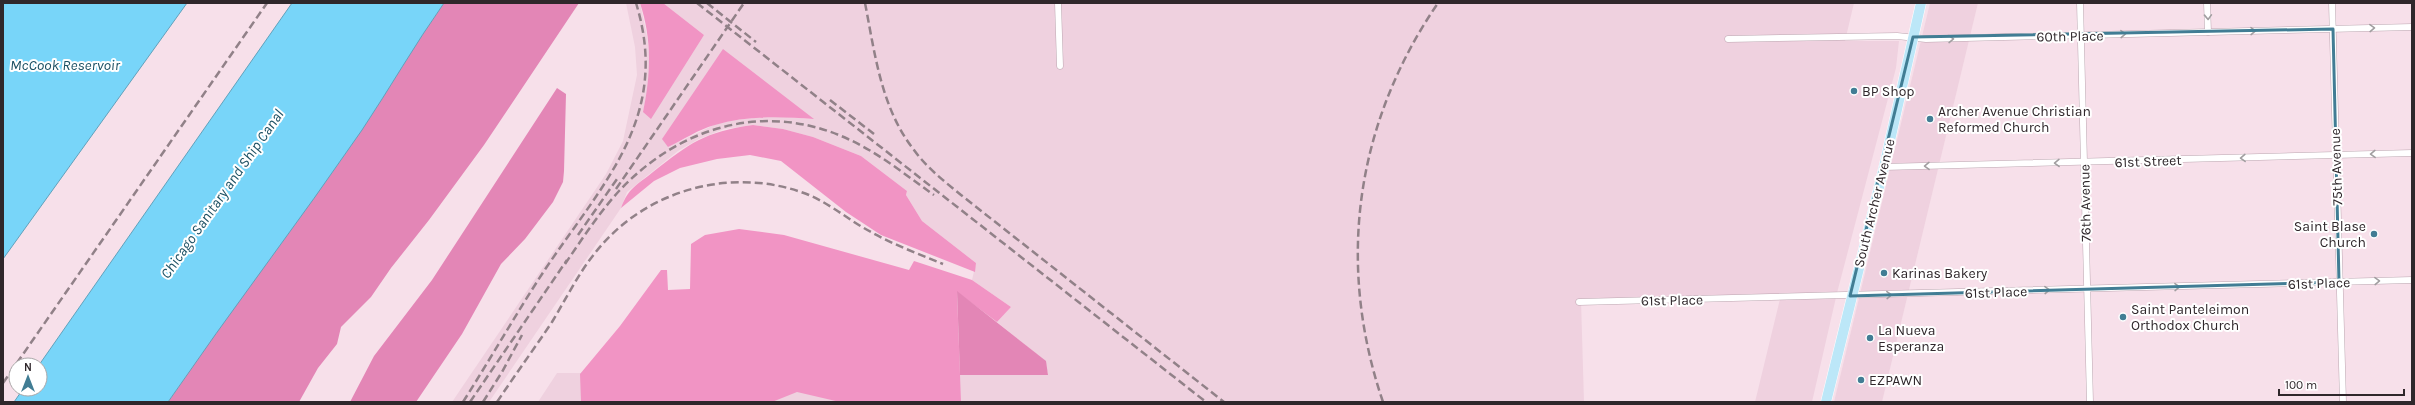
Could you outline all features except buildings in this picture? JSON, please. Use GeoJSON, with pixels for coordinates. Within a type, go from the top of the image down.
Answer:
{"type":"FeatureCollection","features":[{"type":"Feature","properties":{"kind":"main road","name":"South Archer Avenue"},"geometry":{"type":"LineString","coordinates":[[1826,402],[1850,296],[1884,167],[1921,3]]}},
{"type":"Feature","properties":{"kind":"street"},"geometry":{"type":"LineString","coordinates":[[1058,3],[1060,66]]}},
{"type":"Feature","properties":{"kind":"street","name":"76th Avenue"},"geometry":{"type":"LineString","coordinates":[[2080,3],[2090,402]]}},
{"type":"Feature","properties":{"kind":"street"},"geometry":{"type":"LineString","coordinates":[[2207,3],[2208,32]]}},
{"type":"Feature","properties":{"kind":"street","name":"75th Avenue"},"geometry":{"type":"LineString","coordinates":[[2332,3],[2343,402]]}},
{"type":"Feature","properties":{"kind":"street","name":"60th Place"},"geometry":{"type":"LineString","coordinates":[[1728,39],[1913,37],[1926,39],[2412,27]]}},
{"type":"Feature","properties":{"kind":"street","name":"61st Street"},"geometry":{"type":"LineString","coordinates":[[1884,167],[2412,153]]}},
{"type":"Feature","properties":{"kind":"street","name":"61st Place"},"geometry":{"type":"LineString","coordinates":[[1579,302],[2412,280]]}},
{"type":"Feature","properties":{"kind":"highlighted area"},"geometry":{"type":"Polygon","coordinates":[[[2333,29],[2339,282],[1850,296],[1913,37],[2333,29]]]}},
{"type":"Feature","properties":{"kind":"shaded area"},"geometry":{"type":"Polygon","coordinates":[[[444,3],[579,3],[484,145],[429,220],[391,268],[371,297],[341,327],[337,344],[318,368],[299,402],[168,402],[444,3]]]}},
{"type":"Feature","properties":{"kind":"shaded area"},"geometry":{"type":"Polygon","coordinates":[[[626,3],[640,3],[647,36],[650,64],[649,86],[643,112],[704,35],[663,3],[1854,3],[1845,41],[1899,41],[1896,68],[1837,293],[1812,402],[1755,402],[1781,295],[1581,300],[1584,402],[538,402],[557,373],[1048,374],[1045,361],[997,322],[1011,307],[972,280],[976,263],[922,221],[906,195],[907,191],[861,156],[813,137],[783,129],[753,125],[724,129],[699,139],[678,151],[627,192],[621,208],[489,402],[452,402],[606,174],[623,141],[637,75],[635,47],[626,3]],[[723,50],[668,147],[714,125],[734,120],[774,116],[813,119],[723,50]]]}},
{"type":"Feature","properties":{"kind":"shaded area"},"geometry":{"type":"Polygon","coordinates":[[[640,3],[663,3],[704,35],[651,119],[643,112],[648,84],[649,57],[647,30],[640,3]]]}},
{"type":"Feature","properties":{"kind":"shaded area"},"geometry":{"type":"Polygon","coordinates":[[[1930,3],[1978,3],[1882,402],[1834,402],[1930,3]]]}},
{"type":"Feature","properties":{"kind":"shaded area"},"geometry":{"type":"Polygon","coordinates":[[[723,49],[814,119],[752,118],[727,122],[703,129],[668,147],[662,139],[723,49]]]}},
{"type":"Feature","properties":{"kind":"shaded area"},"geometry":{"type":"Polygon","coordinates":[[[557,88],[566,94],[564,171],[563,182],[553,202],[525,239],[501,264],[462,334],[416,402],[350,402],[374,356],[432,280],[557,88]]]}},
{"type":"Feature","properties":{"kind":"shaded area"},"geometry":{"type":"Polygon","coordinates":[[[753,125],[783,129],[813,137],[861,156],[907,191],[906,195],[922,221],[976,263],[975,272],[881,235],[846,212],[781,161],[750,155],[717,159],[680,168],[654,181],[621,208],[627,195],[634,187],[688,146],[698,140],[722,131],[753,125]]]}},
{"type":"Feature","properties":{"kind":"shaded area"},"geometry":{"type":"Polygon","coordinates":[[[739,229],[784,235],[909,270],[914,261],[972,280],[1011,307],[997,322],[957,292],[961,402],[840,402],[797,392],[772,402],[581,402],[580,374],[620,326],[661,270],[667,270],[668,290],[690,289],[691,244],[705,235],[739,229]]]}},
{"type":"Feature","properties":{"kind":"shaded area"},"geometry":{"type":"Polygon","coordinates":[[[957,291],[1046,361],[1048,375],[960,375],[957,291]]]}},
{"type":"Feature","properties":{"kind":"water","name":"McCook Reservoir"},"geometry":{"type":"Polygon","coordinates":[[[3,3],[187,3],[3,259],[3,3]]]}},
{"type":"Feature","properties":{"kind":"water","name":"Chicago Sanitary and Ship Canal"},"geometry":{"type":"Polygon","coordinates":[[[292,3],[444,3],[362,130],[168,402],[14,402],[17,397],[48,397],[48,357],[45,357],[292,3]]]}},
{"type":"Feature","properties":{"kind":"railway"},"geometry":{"type":"LineString","coordinates":[[3,383],[267,3]]}},
{"type":"Feature","properties":{"kind":"railway"},"geometry":{"type":"LineString","coordinates":[[463,402],[535,285],[609,176],[626,146],[638,114],[645,80],[645,43],[636,3]]}},
{"type":"Feature","properties":{"kind":"railway"},"geometry":{"type":"LineString","coordinates":[[697,3],[1206,402]]}},
{"type":"Feature","properties":{"kind":"railway"},"geometry":{"type":"LineString","coordinates":[[707,3],[756,42]]}},
{"type":"Feature","properties":{"kind":"railway"},"geometry":{"type":"LineString","coordinates":[[616,189],[744,3]]}},
{"type":"Feature","properties":{"kind":"railway"},"geometry":{"type":"LineString","coordinates":[[865,3],[876,61],[887,98],[903,134],[924,163],[961,195],[1224,402]]}},
{"type":"Feature","properties":{"kind":"railway"},"geometry":{"type":"LineString","coordinates":[[1383,402],[1368,350],[1360,298],[1358,247],[1362,196],[1372,146],[1388,97],[1410,49],[1438,3]]}},
{"type":"Feature","properties":{"kind":"railway"},"geometry":{"type":"LineString","coordinates":[[830,100],[874,134]]}},
{"type":"Feature","properties":{"kind":"railway"},"geometry":{"type":"LineString","coordinates":[[565,264],[612,199],[643,169],[669,150],[697,136],[726,126],[756,122],[786,122],[817,128],[848,139],[871,151],[934,195]]}},
{"type":"Feature","properties":{"kind":"railway"},"geometry":{"type":"LineString","coordinates":[[578,235],[617,179]]}},
{"type":"Feature","properties":{"kind":"railway"},"geometry":{"type":"LineString","coordinates":[[497,402],[552,322],[589,261],[615,231],[639,213],[665,199],[693,189],[722,183],[751,182],[780,186],[809,195],[880,237],[943,264]]}},
{"type":"Feature","properties":{"kind":"railway"},"geometry":{"type":"LineString","coordinates":[[470,402],[567,260]]}},
{"type":"Feature","properties":{"kind":"railway"},"geometry":{"type":"LineString","coordinates":[[483,402],[502,372],[522,335]]}},
{"type":"Feature","properties":{"kind":"place","name":"BP Shop"},"geometry":{"type":"Point","coordinates":[1854,91]}},
{"type":"Feature","properties":{"kind":"place","name":"Archer Avenue Christian Reformed Church"},"geometry":{"type":"Point","coordinates":[1930,119]}},
{"type":"Feature","properties":{"kind":"place","name":"Saint Blase Church"},"geometry":{"type":"Point","coordinates":[2374,234]}},
{"type":"Feature","properties":{"kind":"place","name":"Karinas Bakery"},"geometry":{"type":"Point","coordinates":[1884,273]}},
{"type":"Feature","properties":{"kind":"place","name":"Saint Panteleimon Orthodox Church"},"geometry":{"type":"Point","coordinates":[2123,317]}},
{"type":"Feature","properties":{"kind":"place","name":"La Nueva Esperanza"},"geometry":{"type":"Point","coordinates":[1870,338]}},
{"type":"Feature","properties":{"kind":"place","name":"EZPAWN"},"geometry":{"type":"Point","coordinates":[1861,380]}}]}
